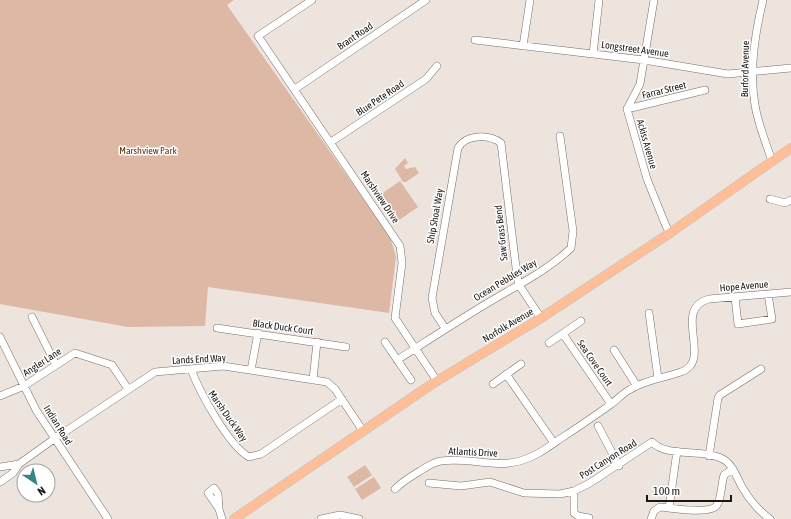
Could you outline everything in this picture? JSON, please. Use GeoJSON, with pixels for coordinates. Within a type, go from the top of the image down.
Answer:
{"type":"FeatureCollection","features":[{"type":"Feature","properties":{"kind":"main road","name":"Norfolk Avenue"},"geometry":{"type":"LineString","coordinates":[[234,519],[438,381],[541,318],[670,233],[791,148]]}},
{"type":"Feature","properties":{"kind":"street","name":"Marshview Drive"},"geometry":{"type":"LineString","coordinates":[[312,0],[258,36],[400,246],[402,263],[395,318],[438,381]]}},
{"type":"Feature","properties":{"kind":"street","name":"Brant Road"},"geometry":{"type":"LineString","coordinates":[[295,89],[426,0]]}},
{"type":"Feature","properties":{"kind":"street"},"geometry":{"type":"LineString","coordinates":[[523,46],[530,0]]}},
{"type":"Feature","properties":{"kind":"street"},"geometry":{"type":"LineString","coordinates":[[592,54],[599,0]]}},
{"type":"Feature","properties":{"kind":"street","name":"Ackiss Avenue"},"geometry":{"type":"LineString","coordinates":[[654,0],[640,84],[627,110],[647,179],[670,233]]}},
{"type":"Feature","properties":{"kind":"street","name":"Burford Avenue"},"geometry":{"type":"LineString","coordinates":[[763,0],[755,39],[753,72],[755,106],[772,161]]}},
{"type":"Feature","properties":{"kind":"street","name":"Longstreet Avenue"},"geometry":{"type":"LineString","coordinates":[[475,40],[644,60],[728,74],[791,68]]}},
{"type":"Feature","properties":{"kind":"street","name":"Blue Pete Road"},"geometry":{"type":"LineString","coordinates":[[331,142],[426,79],[437,66]]}},
{"type":"Feature","properties":{"kind":"street","name":"Farrar Street"},"geometry":{"type":"LineString","coordinates":[[627,110],[705,90]]}},
{"type":"Feature","properties":{"kind":"street","name":"Ocean Pebbles Way"},"geometry":{"type":"LineString","coordinates":[[397,360],[445,328],[519,285],[571,248],[573,231],[571,209],[560,136]]}},
{"type":"Feature","properties":{"kind":"street","name":"Ship Shoal Way"},"geometry":{"type":"LineString","coordinates":[[445,328],[435,313],[432,298],[458,148],[464,140],[474,137],[497,140]]}},
{"type":"Feature","properties":{"kind":"street","name":"Saw Grass Bend"},"geometry":{"type":"LineString","coordinates":[[497,140],[502,147],[514,259],[519,285],[541,318]]}},
{"type":"Feature","properties":{"kind":"street"},"geometry":{"type":"LineString","coordinates":[[770,199],[785,202],[791,200]]}},
{"type":"Feature","properties":{"kind":"street","name":"Hope Avenue"},"geometry":{"type":"LineString","coordinates":[[689,368],[693,361],[695,351],[692,318],[694,309],[699,302],[791,292]]}},
{"type":"Feature","properties":{"kind":"street"},"geometry":{"type":"LineString","coordinates":[[735,297],[738,324],[772,319],[768,294]]}},
{"type":"Feature","properties":{"kind":"street"},"geometry":{"type":"LineString","coordinates":[[649,312],[658,378]]}},
{"type":"Feature","properties":{"kind":"street"},"geometry":{"type":"LineString","coordinates":[[32,317],[56,365]]}},
{"type":"Feature","properties":{"kind":"street"},"geometry":{"type":"LineString","coordinates":[[549,343],[581,322]]}},
{"type":"Feature","properties":{"kind":"street","name":"Black Duck Court"},"geometry":{"type":"LineString","coordinates":[[217,328],[346,347]]}},
{"type":"Feature","properties":{"kind":"street"},"geometry":{"type":"LineString","coordinates":[[252,370],[258,334]]}},
{"type":"Feature","properties":{"kind":"street","name":"Sea Cove Court"},"geometry":{"type":"LineString","coordinates":[[563,334],[611,404]]}},
{"type":"Feature","properties":{"kind":"street","name":"Indian Road"},"geometry":{"type":"LineString","coordinates":[[0,337],[24,386],[54,439],[108,519]]}},
{"type":"Feature","properties":{"kind":"street"},"geometry":{"type":"LineString","coordinates":[[313,380],[317,342]]}},
{"type":"Feature","properties":{"kind":"street"},"geometry":{"type":"LineString","coordinates":[[385,342],[411,380]]}},
{"type":"Feature","properties":{"kind":"street"},"geometry":{"type":"LineString","coordinates":[[614,350],[637,386]]}},
{"type":"Feature","properties":{"kind":"street","name":"Angler Lane"},"geometry":{"type":"LineString","coordinates":[[0,396],[24,386],[75,353],[112,365],[128,389]]}},
{"type":"Feature","properties":{"kind":"street"},"geometry":{"type":"LineString","coordinates":[[493,384],[521,364]]}},
{"type":"Feature","properties":{"kind":"street","name":"Lands End Way"},"geometry":{"type":"LineString","coordinates":[[20,463],[155,372],[223,366],[331,384],[363,431]]}},
{"type":"Feature","properties":{"kind":"street","name":"Atlantis Drive"},"geometry":{"type":"LineString","coordinates":[[396,489],[403,481],[440,461],[454,460],[508,464],[532,457],[611,404],[630,389],[658,378],[682,372],[689,368]]}},
{"type":"Feature","properties":{"kind":"street","name":"Marsh Duck Way"},"geometry":{"type":"LineString","coordinates":[[190,369],[201,394],[236,446],[249,457],[261,454],[342,399]]}},
{"type":"Feature","properties":{"kind":"street"},"geometry":{"type":"LineString","coordinates":[[709,456],[718,398],[720,394],[761,369]]}},
{"type":"Feature","properties":{"kind":"street"},"geometry":{"type":"LineString","coordinates":[[506,374],[554,443]]}},
{"type":"Feature","properties":{"kind":"street"},"geometry":{"type":"LineString","coordinates":[[598,426],[618,466]]}},
{"type":"Feature","properties":{"kind":"street","name":"Post Canyon Road"},"geometry":{"type":"LineString","coordinates":[[429,483],[461,486],[490,482],[524,493],[539,495],[574,491],[618,466],[652,442],[661,448],[677,451]]}},
{"type":"Feature","properties":{"kind":"street"},"geometry":{"type":"LineString","coordinates":[[669,508],[677,451],[709,456],[726,461],[733,469],[749,497],[770,519]]}},
{"type":"Feature","properties":{"kind":"street"},"geometry":{"type":"LineString","coordinates":[[0,467],[16,464]]}},
{"type":"Feature","properties":{"kind":"street","name":"Lands End Way"},"geometry":{"type":"LineString","coordinates":[[0,482],[13,473],[16,468]]}},
{"type":"Feature","properties":{"kind":"street"},"geometry":{"type":"LineString","coordinates":[[651,519],[652,514],[657,508],[705,511],[712,509],[718,503],[724,475],[733,469]]}},
{"type":"Feature","properties":{"kind":"street"},"geometry":{"type":"LineString","coordinates":[[574,491],[574,513],[578,516],[589,518]]}},
{"type":"Feature","properties":{"kind":"street"},"geometry":{"type":"LineString","coordinates":[[219,509],[222,519]]}},
{"type":"Feature","properties":{"kind":"street"},"geometry":{"type":"LineString","coordinates":[[321,519],[340,515],[359,519]]}},
{"type":"Feature","properties":{"kind":"green space","name":"Marshview Park"},"geometry":{"type":"Polygon","coordinates":[[[0,0],[234,0],[227,5],[390,237],[396,257],[389,313],[208,287],[205,326],[128,327],[0,304],[0,0]]]}},
{"type":"Feature","properties":{"kind":"green space"},"geometry":{"type":"Polygon","coordinates":[[[405,158],[408,163],[404,166],[406,169],[415,167],[419,173],[406,182],[403,182],[395,169],[405,158]]]}},
{"type":"Feature","properties":{"kind":"green space"},"geometry":{"type":"Polygon","coordinates":[[[400,181],[418,207],[395,223],[377,197],[400,181]]]}},
{"type":"Feature","properties":{"kind":"green space"},"geometry":{"type":"Polygon","coordinates":[[[365,465],[372,475],[354,487],[347,477],[365,465]]]}},
{"type":"Feature","properties":{"kind":"green space"},"geometry":{"type":"Polygon","coordinates":[[[374,477],[381,488],[362,500],[355,489],[374,477]]]}}]}
